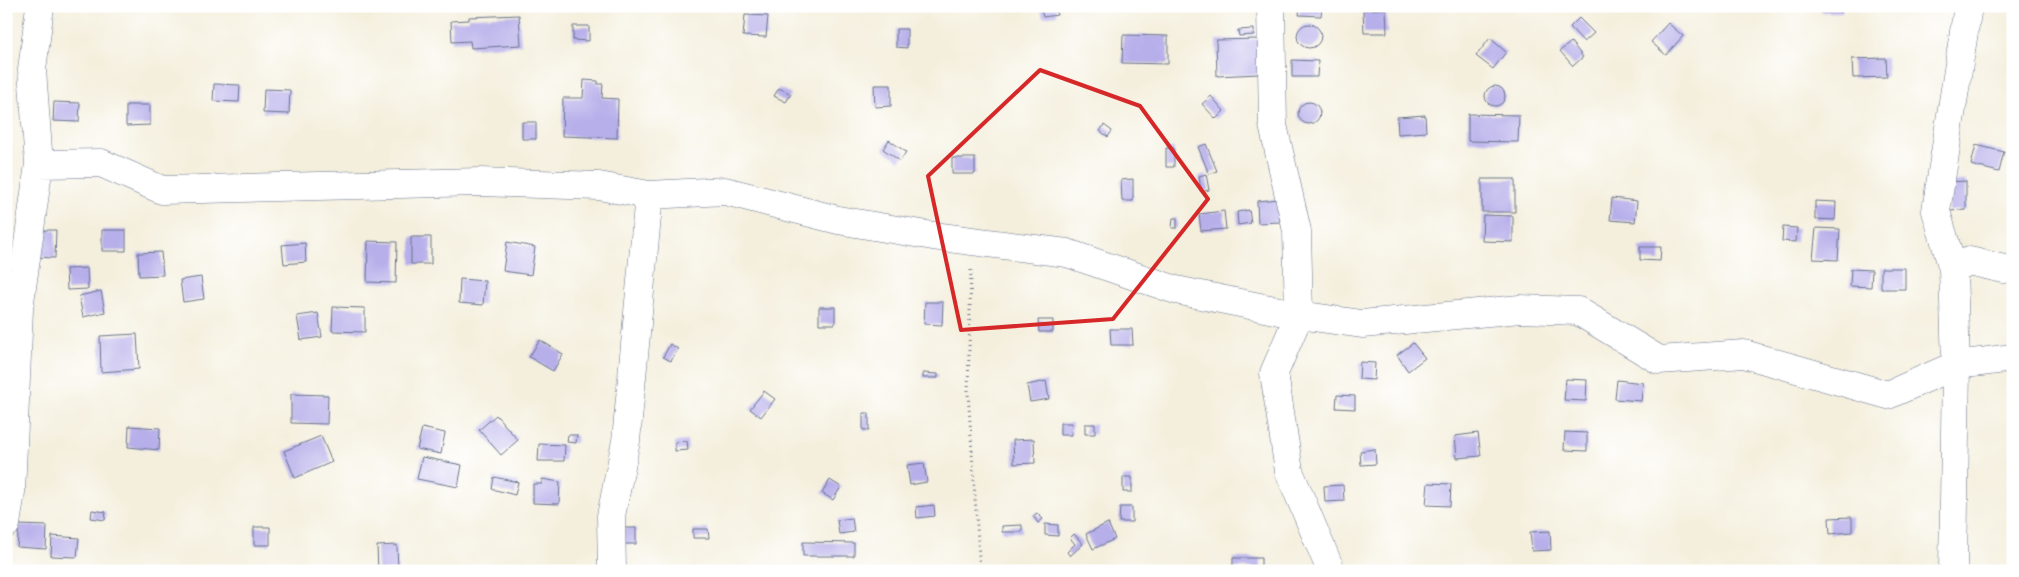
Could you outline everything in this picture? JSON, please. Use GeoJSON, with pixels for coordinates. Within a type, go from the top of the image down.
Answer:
{"type":"FeatureCollection","features":[{"type":"Feature","properties":{"kind":"street"},"geometry":{"type":"LineString","coordinates":[[6,524],[11,492],[12,308],[38,164],[32,70],[40,6]]}},
{"type":"Feature","properties":{"kind":"street"},"geometry":{"type":"LineString","coordinates":[[1271,6],[1273,125],[1297,231],[1299,315],[1274,373],[1289,471],[1331,571]]}},
{"type":"Feature","properties":{"kind":"street"},"geometry":{"type":"LineString","coordinates":[[1953,571],[1956,364],[1953,269],[1936,212],[1968,6]]}},
{"type":"Feature","properties":{"kind":"street"},"geometry":{"type":"LineString","coordinates":[[38,164],[101,163],[162,190],[480,182],[599,186],[649,194],[726,192],[838,220],[933,236],[972,239],[1067,253],[1176,290],[1299,315],[1362,324],[1520,309],[1578,311],[1659,360],[1744,354],[1888,395],[1956,364],[2013,358]]}},
{"type":"Feature","properties":{"kind":"street"},"geometry":{"type":"LineString","coordinates":[[612,571],[611,516],[626,441],[649,194]]}},
{"type":"Feature","properties":{"kind":"street"},"geometry":{"type":"LineString","coordinates":[[1953,269],[1969,261],[2004,269],[2013,268]]}},
{"type":"Feature","properties":{"kind":"path"},"geometry":{"type":"LineString","coordinates":[[972,239],[968,392],[980,571]]}},
{"type":"Feature","properties":{"kind":"highlighted area"},"geometry":{"type":"Polygon","coordinates":[[[1040,70],[1140,106],[1208,199],[1113,319],[961,330],[928,176],[1040,70]]]}},
{"type":"Feature","properties":{"kind":"building"},"geometry":{"type":"Polygon","coordinates":[[[940,6],[958,6],[958,9],[940,9],[940,6]]]}},
{"type":"Feature","properties":{"kind":"building"},"geometry":{"type":"Polygon","coordinates":[[[1300,6],[1322,6],[1321,16],[1299,15],[1300,6]]]}},
{"type":"Feature","properties":{"kind":"building"},"geometry":{"type":"Polygon","coordinates":[[[1821,6],[1842,6],[1842,12],[1821,12],[1821,6]]]}},
{"type":"Feature","properties":{"kind":"building"},"geometry":{"type":"Polygon","coordinates":[[[1056,7],[1057,15],[1043,17],[1041,10],[1056,7]]]}},
{"type":"Feature","properties":{"kind":"building"},"geometry":{"type":"Polygon","coordinates":[[[1386,9],[1387,33],[1364,33],[1363,10],[1386,9]]]}},
{"type":"Feature","properties":{"kind":"building"},"geometry":{"type":"Polygon","coordinates":[[[519,15],[521,45],[471,48],[470,41],[452,42],[451,21],[469,20],[469,17],[519,15]]]}},
{"type":"Feature","properties":{"kind":"building"},"geometry":{"type":"Polygon","coordinates":[[[745,15],[768,16],[766,37],[743,36],[745,15]]]}},
{"type":"Feature","properties":{"kind":"building"},"geometry":{"type":"Polygon","coordinates":[[[1579,18],[1594,33],[1584,42],[1570,27],[1579,18]]]}},
{"type":"Feature","properties":{"kind":"building"},"geometry":{"type":"Polygon","coordinates":[[[1668,23],[1683,36],[1666,55],[1651,42],[1668,23]]]}},
{"type":"Feature","properties":{"kind":"building"},"geometry":{"type":"Polygon","coordinates":[[[1309,24],[1317,28],[1321,36],[1317,44],[1309,48],[1301,44],[1297,36],[1301,28],[1309,24]]]}},
{"type":"Feature","properties":{"kind":"building"},"geometry":{"type":"Polygon","coordinates":[[[573,26],[589,26],[589,41],[573,40],[573,26]]]}},
{"type":"Feature","properties":{"kind":"building"},"geometry":{"type":"Polygon","coordinates":[[[896,29],[907,29],[907,48],[896,47],[896,29]]]}},
{"type":"Feature","properties":{"kind":"building"},"geometry":{"type":"Polygon","coordinates":[[[1254,29],[1254,35],[1239,36],[1238,30],[1254,29]]]}},
{"type":"Feature","properties":{"kind":"building"},"geometry":{"type":"Polygon","coordinates":[[[1123,35],[1168,36],[1168,64],[1122,63],[1123,35]]]}},
{"type":"Feature","properties":{"kind":"building"},"geometry":{"type":"Polygon","coordinates":[[[1490,38],[1506,52],[1493,69],[1476,56],[1490,38]]]}},
{"type":"Feature","properties":{"kind":"building"},"geometry":{"type":"Polygon","coordinates":[[[1258,39],[1259,74],[1217,76],[1216,40],[1258,39]]]}},
{"type":"Feature","properties":{"kind":"building"},"geometry":{"type":"Polygon","coordinates":[[[1571,42],[1583,57],[1573,66],[1560,51],[1571,42]]]}},
{"type":"Feature","properties":{"kind":"building"},"geometry":{"type":"Polygon","coordinates":[[[1886,58],[1887,77],[1853,78],[1852,59],[1886,58]]]}},
{"type":"Feature","properties":{"kind":"building"},"geometry":{"type":"Polygon","coordinates":[[[1292,60],[1318,61],[1317,77],[1292,77],[1292,60]]]}},
{"type":"Feature","properties":{"kind":"building"},"geometry":{"type":"Polygon","coordinates":[[[584,80],[598,81],[598,84],[603,84],[602,98],[618,99],[617,138],[562,136],[563,98],[583,98],[584,80]]]}},
{"type":"Feature","properties":{"kind":"building"},"geometry":{"type":"Polygon","coordinates":[[[214,84],[240,85],[239,102],[213,101],[214,84]]]}},
{"type":"Feature","properties":{"kind":"building"},"geometry":{"type":"Polygon","coordinates":[[[874,85],[891,85],[891,106],[875,107],[874,85]]]}},
{"type":"Feature","properties":{"kind":"building"},"geometry":{"type":"Polygon","coordinates":[[[1495,86],[1502,89],[1505,96],[1502,103],[1495,106],[1488,103],[1485,96],[1488,89],[1495,86]]]}},
{"type":"Feature","properties":{"kind":"building"},"geometry":{"type":"Polygon","coordinates":[[[779,88],[791,94],[786,102],[774,96],[779,88]]]}},
{"type":"Feature","properties":{"kind":"building"},"geometry":{"type":"Polygon","coordinates":[[[264,89],[290,90],[289,114],[263,113],[264,89]]]}},
{"type":"Feature","properties":{"kind":"building"},"geometry":{"type":"Polygon","coordinates":[[[1211,96],[1224,111],[1216,119],[1202,104],[1211,96]]]}},
{"type":"Feature","properties":{"kind":"building"},"geometry":{"type":"Polygon","coordinates":[[[54,102],[80,103],[79,122],[53,121],[54,102]]]}},
{"type":"Feature","properties":{"kind":"building"},"geometry":{"type":"Polygon","coordinates":[[[1309,102],[1317,105],[1320,113],[1317,121],[1309,124],[1301,121],[1298,113],[1301,105],[1309,102]]]}},
{"type":"Feature","properties":{"kind":"building"},"geometry":{"type":"Polygon","coordinates":[[[126,105],[150,105],[150,125],[126,126],[126,105]]]}},
{"type":"Feature","properties":{"kind":"building"},"geometry":{"type":"Polygon","coordinates":[[[1468,114],[1519,115],[1518,142],[1468,141],[1468,114]]]}},
{"type":"Feature","properties":{"kind":"building"},"geometry":{"type":"Polygon","coordinates":[[[1425,115],[1426,132],[1398,134],[1397,117],[1425,115]]]}},
{"type":"Feature","properties":{"kind":"building"},"geometry":{"type":"Polygon","coordinates":[[[522,122],[536,122],[536,139],[522,139],[522,122]]]}},
{"type":"Feature","properties":{"kind":"building"},"geometry":{"type":"Polygon","coordinates":[[[1104,125],[1112,131],[1108,137],[1100,131],[1104,125]]]}},
{"type":"Feature","properties":{"kind":"building"},"geometry":{"type":"Polygon","coordinates":[[[889,140],[906,152],[900,161],[883,149],[889,140]]]}},
{"type":"Feature","properties":{"kind":"building"},"geometry":{"type":"Polygon","coordinates":[[[1206,144],[1217,171],[1209,174],[1198,147],[1206,144]]]}},
{"type":"Feature","properties":{"kind":"building"},"geometry":{"type":"Polygon","coordinates":[[[1976,145],[2004,152],[1999,172],[1971,165],[1976,145]]]}},
{"type":"Feature","properties":{"kind":"building"},"geometry":{"type":"Polygon","coordinates":[[[1166,148],[1174,148],[1174,167],[1166,167],[1166,148]]]}},
{"type":"Feature","properties":{"kind":"building"},"geometry":{"type":"Polygon","coordinates":[[[952,158],[975,158],[975,174],[952,174],[952,158]]]}},
{"type":"Feature","properties":{"kind":"building"},"geometry":{"type":"Polygon","coordinates":[[[1206,174],[1209,190],[1201,192],[1199,176],[1206,174]]]}},
{"type":"Feature","properties":{"kind":"building"},"geometry":{"type":"Polygon","coordinates":[[[1133,179],[1133,201],[1122,201],[1121,180],[1133,179]]]}},
{"type":"Feature","properties":{"kind":"building"},"geometry":{"type":"Polygon","coordinates":[[[1482,179],[1515,179],[1515,212],[1482,212],[1482,179]]]}},
{"type":"Feature","properties":{"kind":"building"},"geometry":{"type":"Polygon","coordinates":[[[1966,181],[1966,210],[1949,211],[1949,182],[1966,181]]]}},
{"type":"Feature","properties":{"kind":"building"},"geometry":{"type":"Polygon","coordinates":[[[1612,198],[1637,201],[1635,222],[1610,220],[1612,198]]]}},
{"type":"Feature","properties":{"kind":"building"},"geometry":{"type":"Polygon","coordinates":[[[1279,199],[1280,222],[1258,223],[1257,201],[1279,199]]]}},
{"type":"Feature","properties":{"kind":"building"},"geometry":{"type":"Polygon","coordinates":[[[1815,201],[1836,202],[1835,220],[1815,219],[1815,201]]]}},
{"type":"Feature","properties":{"kind":"building"},"geometry":{"type":"Polygon","coordinates":[[[1249,210],[1251,223],[1238,225],[1237,212],[1249,210]]]}},
{"type":"Feature","properties":{"kind":"building"},"geometry":{"type":"Polygon","coordinates":[[[1224,211],[1226,229],[1201,231],[1199,214],[1224,211]]]}},
{"type":"Feature","properties":{"kind":"building"},"geometry":{"type":"Polygon","coordinates":[[[1483,215],[1513,216],[1513,242],[1482,241],[1483,215]]]}},
{"type":"Feature","properties":{"kind":"building"},"geometry":{"type":"Polygon","coordinates":[[[1173,218],[1177,218],[1177,228],[1172,228],[1173,218]]]}},
{"type":"Feature","properties":{"kind":"building"},"geometry":{"type":"Polygon","coordinates":[[[1783,227],[1797,228],[1796,242],[1782,241],[1783,227]]]}},
{"type":"Feature","properties":{"kind":"building"},"geometry":{"type":"Polygon","coordinates":[[[1816,228],[1840,229],[1838,260],[1813,259],[1816,228]]]}},
{"type":"Feature","properties":{"kind":"building"},"geometry":{"type":"Polygon","coordinates":[[[33,230],[56,230],[55,258],[33,257],[33,230]]]}},
{"type":"Feature","properties":{"kind":"building"},"geometry":{"type":"Polygon","coordinates":[[[102,230],[126,230],[126,251],[102,251],[102,230]]]}},
{"type":"Feature","properties":{"kind":"building"},"geometry":{"type":"Polygon","coordinates":[[[411,237],[431,237],[431,264],[411,264],[411,237]]]}},
{"type":"Feature","properties":{"kind":"building"},"geometry":{"type":"Polygon","coordinates":[[[368,241],[397,242],[396,283],[367,282],[368,241]]]}},
{"type":"Feature","properties":{"kind":"building"},"geometry":{"type":"Polygon","coordinates":[[[507,242],[535,247],[531,275],[503,271],[507,242]]]}},
{"type":"Feature","properties":{"kind":"building"},"geometry":{"type":"Polygon","coordinates":[[[305,243],[306,262],[284,264],[282,245],[305,243]]]}},
{"type":"Feature","properties":{"kind":"building"},"geometry":{"type":"Polygon","coordinates":[[[1640,247],[1661,247],[1660,261],[1640,260],[1640,247]]]}},
{"type":"Feature","properties":{"kind":"building"},"geometry":{"type":"Polygon","coordinates":[[[161,252],[163,275],[139,276],[138,253],[161,252]]]}},
{"type":"Feature","properties":{"kind":"building"},"geometry":{"type":"Polygon","coordinates":[[[87,268],[88,289],[67,290],[66,269],[87,268]]]}},
{"type":"Feature","properties":{"kind":"building"},"geometry":{"type":"Polygon","coordinates":[[[1881,268],[1905,268],[1905,289],[1881,289],[1881,268]]]}},
{"type":"Feature","properties":{"kind":"building"},"geometry":{"type":"Polygon","coordinates":[[[1851,269],[1872,270],[1871,287],[1850,286],[1851,269]]]}},
{"type":"Feature","properties":{"kind":"building"},"geometry":{"type":"Polygon","coordinates":[[[201,277],[204,299],[183,302],[180,280],[201,277]]]}},
{"type":"Feature","properties":{"kind":"building"},"geometry":{"type":"Polygon","coordinates":[[[460,279],[485,281],[483,305],[459,303],[460,279]]]}},
{"type":"Feature","properties":{"kind":"building"},"geometry":{"type":"Polygon","coordinates":[[[101,291],[105,312],[83,317],[79,296],[101,291]]]}},
{"type":"Feature","properties":{"kind":"building"},"geometry":{"type":"Polygon","coordinates":[[[925,302],[943,302],[942,325],[924,324],[925,302]]]}},
{"type":"Feature","properties":{"kind":"building"},"geometry":{"type":"Polygon","coordinates":[[[333,307],[365,308],[365,332],[332,331],[333,307]]]}},
{"type":"Feature","properties":{"kind":"building"},"geometry":{"type":"Polygon","coordinates":[[[819,307],[835,307],[835,324],[819,324],[819,307]]]}},
{"type":"Feature","properties":{"kind":"building"},"geometry":{"type":"Polygon","coordinates":[[[318,313],[322,337],[301,340],[297,316],[318,313]]]}},
{"type":"Feature","properties":{"kind":"building"},"geometry":{"type":"Polygon","coordinates":[[[1038,320],[1053,320],[1053,332],[1039,332],[1038,320]]]}},
{"type":"Feature","properties":{"kind":"building"},"geometry":{"type":"Polygon","coordinates":[[[1110,329],[1132,329],[1133,345],[1111,345],[1110,329]]]}},
{"type":"Feature","properties":{"kind":"building"},"geometry":{"type":"Polygon","coordinates":[[[137,334],[139,369],[101,372],[100,336],[137,334]]]}},
{"type":"Feature","properties":{"kind":"building"},"geometry":{"type":"Polygon","coordinates":[[[540,340],[563,354],[553,371],[529,357],[540,340]]]}},
{"type":"Feature","properties":{"kind":"building"},"geometry":{"type":"Polygon","coordinates":[[[1413,343],[1425,358],[1408,371],[1397,355],[1413,343]]]}},
{"type":"Feature","properties":{"kind":"building"},"geometry":{"type":"Polygon","coordinates":[[[670,344],[678,349],[671,361],[663,357],[670,344]]]}},
{"type":"Feature","properties":{"kind":"building"},"geometry":{"type":"Polygon","coordinates":[[[1360,362],[1375,363],[1374,380],[1359,379],[1360,362]]]}},
{"type":"Feature","properties":{"kind":"building"},"geometry":{"type":"Polygon","coordinates":[[[923,373],[938,374],[938,378],[923,378],[923,373]]]}},
{"type":"Feature","properties":{"kind":"building"},"geometry":{"type":"Polygon","coordinates":[[[1566,379],[1587,380],[1586,401],[1564,400],[1566,379]]]}},
{"type":"Feature","properties":{"kind":"building"},"geometry":{"type":"Polygon","coordinates":[[[1617,380],[1643,383],[1641,401],[1615,399],[1617,380]]]}},
{"type":"Feature","properties":{"kind":"building"},"geometry":{"type":"Polygon","coordinates":[[[1046,381],[1049,399],[1030,402],[1027,385],[1046,381]]]}},
{"type":"Feature","properties":{"kind":"building"},"geometry":{"type":"Polygon","coordinates":[[[764,391],[775,399],[761,417],[750,409],[764,391]]]}},
{"type":"Feature","properties":{"kind":"building"},"geometry":{"type":"Polygon","coordinates":[[[291,394],[328,395],[327,424],[291,423],[291,394]]]}},
{"type":"Feature","properties":{"kind":"building"},"geometry":{"type":"Polygon","coordinates":[[[1337,395],[1355,396],[1355,409],[1336,408],[1337,395]]]}},
{"type":"Feature","properties":{"kind":"building"},"geometry":{"type":"Polygon","coordinates":[[[863,413],[869,413],[869,430],[863,430],[863,413]]]}},
{"type":"Feature","properties":{"kind":"building"},"geometry":{"type":"Polygon","coordinates":[[[496,415],[518,440],[501,455],[479,430],[496,415]]]}},
{"type":"Feature","properties":{"kind":"building"},"geometry":{"type":"Polygon","coordinates":[[[1060,423],[1072,423],[1071,435],[1060,435],[1060,423]]]}},
{"type":"Feature","properties":{"kind":"building"},"geometry":{"type":"Polygon","coordinates":[[[1085,424],[1095,424],[1095,434],[1085,434],[1085,424]]]}},
{"type":"Feature","properties":{"kind":"building"},"geometry":{"type":"Polygon","coordinates":[[[129,426],[160,428],[159,450],[128,447],[129,426]]]}},
{"type":"Feature","properties":{"kind":"building"},"geometry":{"type":"Polygon","coordinates":[[[422,428],[445,433],[441,454],[417,449],[422,428]]]}},
{"type":"Feature","properties":{"kind":"building"},"geometry":{"type":"Polygon","coordinates":[[[1565,432],[1587,433],[1587,451],[1564,450],[1565,432]]]}},
{"type":"Feature","properties":{"kind":"building"},"geometry":{"type":"Polygon","coordinates":[[[1478,433],[1481,456],[1457,458],[1455,436],[1478,433]]]}},
{"type":"Feature","properties":{"kind":"building"},"geometry":{"type":"Polygon","coordinates":[[[568,435],[577,435],[576,443],[567,442],[568,435]]]}},
{"type":"Feature","properties":{"kind":"building"},"geometry":{"type":"Polygon","coordinates":[[[321,436],[332,462],[295,478],[284,451],[321,436]]]}},
{"type":"Feature","properties":{"kind":"building"},"geometry":{"type":"Polygon","coordinates":[[[1034,439],[1035,463],[1014,464],[1013,440],[1034,439]]]}},
{"type":"Feature","properties":{"kind":"building"},"geometry":{"type":"Polygon","coordinates":[[[687,441],[688,450],[675,451],[675,442],[687,441]]]}},
{"type":"Feature","properties":{"kind":"building"},"geometry":{"type":"Polygon","coordinates":[[[539,444],[565,445],[564,461],[538,461],[539,444]]]}},
{"type":"Feature","properties":{"kind":"building"},"geometry":{"type":"Polygon","coordinates":[[[1375,449],[1376,464],[1361,465],[1360,451],[1375,449]]]}},
{"type":"Feature","properties":{"kind":"building"},"geometry":{"type":"Polygon","coordinates":[[[422,457],[462,465],[458,487],[417,479],[422,457]]]}},
{"type":"Feature","properties":{"kind":"building"},"geometry":{"type":"Polygon","coordinates":[[[924,463],[927,482],[910,485],[907,465],[924,463]]]}},
{"type":"Feature","properties":{"kind":"building"},"geometry":{"type":"Polygon","coordinates":[[[494,477],[518,482],[515,495],[492,489],[494,477]]]}},
{"type":"Feature","properties":{"kind":"building"},"geometry":{"type":"Polygon","coordinates":[[[1123,477],[1132,477],[1132,492],[1123,492],[1123,477]]]}},
{"type":"Feature","properties":{"kind":"building"},"geometry":{"type":"Polygon","coordinates":[[[542,479],[560,482],[559,504],[533,503],[533,484],[542,484],[542,479]]]}},
{"type":"Feature","properties":{"kind":"building"},"geometry":{"type":"Polygon","coordinates":[[[830,480],[841,487],[833,500],[822,493],[830,480]]]}},
{"type":"Feature","properties":{"kind":"building"},"geometry":{"type":"Polygon","coordinates":[[[1428,483],[1451,484],[1450,506],[1426,505],[1428,483]]]}},
{"type":"Feature","properties":{"kind":"building"},"geometry":{"type":"Polygon","coordinates":[[[1343,485],[1344,501],[1325,502],[1324,486],[1343,485]]]}},
{"type":"Feature","properties":{"kind":"building"},"geometry":{"type":"Polygon","coordinates":[[[934,505],[935,516],[917,518],[916,507],[934,505]]]}},
{"type":"Feature","properties":{"kind":"building"},"geometry":{"type":"Polygon","coordinates":[[[1120,507],[1132,507],[1132,522],[1119,522],[1120,507]]]}},
{"type":"Feature","properties":{"kind":"building"},"geometry":{"type":"Polygon","coordinates":[[[92,510],[106,512],[105,520],[91,518],[92,510]]]}},
{"type":"Feature","properties":{"kind":"building"},"geometry":{"type":"Polygon","coordinates":[[[1037,513],[1043,519],[1038,523],[1033,516],[1037,513]]]}},
{"type":"Feature","properties":{"kind":"building"},"geometry":{"type":"Polygon","coordinates":[[[1852,517],[1852,532],[1830,534],[1829,518],[1852,517]]]}},
{"type":"Feature","properties":{"kind":"building"},"geometry":{"type":"Polygon","coordinates":[[[852,518],[854,532],[839,534],[837,520],[852,518]]]}},
{"type":"Feature","properties":{"kind":"building"},"geometry":{"type":"Polygon","coordinates":[[[1108,523],[1115,539],[1093,549],[1086,534],[1108,523]]]}},
{"type":"Feature","properties":{"kind":"building"},"geometry":{"type":"Polygon","coordinates":[[[1045,524],[1058,525],[1058,536],[1045,535],[1045,524]]]}},
{"type":"Feature","properties":{"kind":"building"},"geometry":{"type":"Polygon","coordinates":[[[19,525],[47,526],[46,549],[17,547],[19,525]]]}},
{"type":"Feature","properties":{"kind":"building"},"geometry":{"type":"Polygon","coordinates":[[[1022,525],[1022,532],[1002,532],[1002,526],[1022,525]]]}},
{"type":"Feature","properties":{"kind":"building"},"geometry":{"type":"Polygon","coordinates":[[[254,527],[270,527],[270,545],[254,545],[254,527]]]}},
{"type":"Feature","properties":{"kind":"building"},"geometry":{"type":"Polygon","coordinates":[[[623,528],[636,528],[636,544],[623,544],[623,528]]]}},
{"type":"Feature","properties":{"kind":"building"},"geometry":{"type":"Polygon","coordinates":[[[693,529],[708,529],[709,538],[693,538],[693,529]]]}},
{"type":"Feature","properties":{"kind":"building"},"geometry":{"type":"Polygon","coordinates":[[[1550,531],[1551,550],[1532,551],[1530,532],[1550,531]]]}},
{"type":"Feature","properties":{"kind":"building"},"geometry":{"type":"Polygon","coordinates":[[[1074,534],[1083,544],[1070,556],[1067,552],[1075,544],[1070,538],[1074,534]]]}},
{"type":"Feature","properties":{"kind":"building"},"geometry":{"type":"Polygon","coordinates":[[[52,536],[79,538],[77,557],[51,556],[52,536]]]}},
{"type":"Feature","properties":{"kind":"building"},"geometry":{"type":"Polygon","coordinates":[[[803,542],[854,543],[854,556],[803,556],[803,542]]]}},
{"type":"Feature","properties":{"kind":"building"},"geometry":{"type":"Polygon","coordinates":[[[397,545],[398,570],[378,571],[377,546],[397,545]]]}},
{"type":"Feature","properties":{"kind":"building"},"geometry":{"type":"Polygon","coordinates":[[[1233,558],[1261,558],[1261,568],[1233,568],[1233,558]]]}}]}
